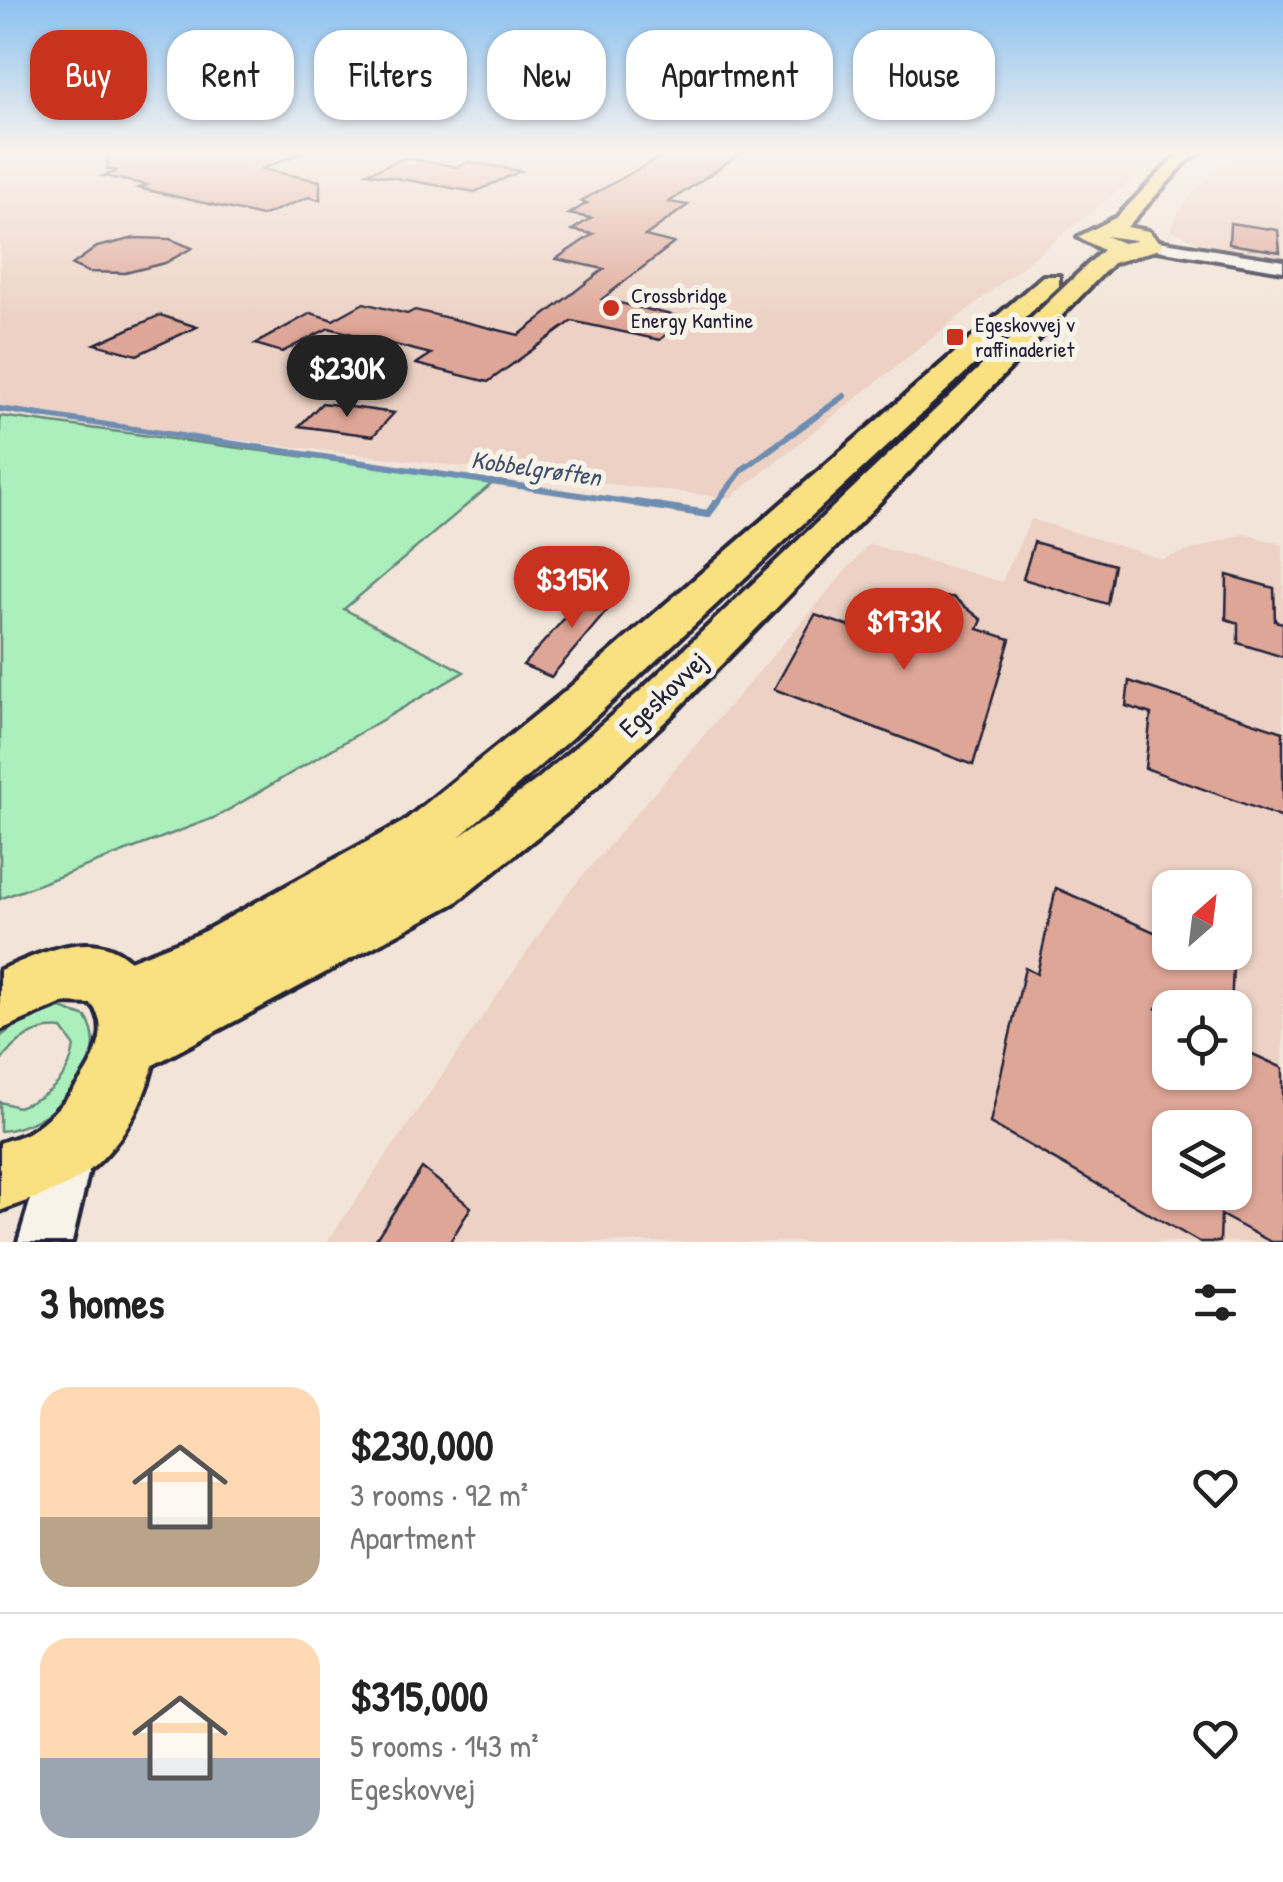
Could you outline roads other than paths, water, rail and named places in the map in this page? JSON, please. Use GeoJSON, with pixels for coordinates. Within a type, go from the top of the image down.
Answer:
{"type":"FeatureCollection","features":[{"type":"Feature","properties":{"kind":"main road","name":"Egeskovvej"},"geometry":{"type":"LineString","coordinates":[[1123,240],[1124,221],[1134,210]]}},
{"type":"Feature","properties":{"kind":"main road","name":"Egeskovvej"},"geometry":{"type":"LineString","coordinates":[[128,1018],[436,884],[555,794],[656,703],[1154,210]]}},
{"type":"Feature","properties":{"kind":"main road"},"geometry":{"type":"LineString","coordinates":[[0,1000],[24,986],[72,972],[110,980],[128,1018],[112,1092],[72,1139],[41,1161],[0,1177]]}},
{"type":"Feature","properties":{"kind":"street"},"geometry":{"type":"LineString","coordinates":[[1123,240],[1283,266]]}},
{"type":"Feature","properties":{"kind":"street"},"geometry":{"type":"LineString","coordinates":[[46,1242],[72,1139]]}},
{"type":"Feature","properties":{"kind":"waterway","name":"Kobbelgrøften"},"geometry":{"type":"LineString","coordinates":[[714,506],[743,469],[844,396]]}},
{"type":"Feature","properties":{"kind":"waterway","name":"Kobbelgrøften"},"geometry":{"type":"LineString","coordinates":[[0,409],[653,506]]}},
{"type":"Feature","properties":{"kind":"waterway","name":"Kobbelgrøften"},"geometry":{"type":"LineString","coordinates":[[636,503],[708,514],[716,503]]}},
{"type":"Feature","properties":{"kind":"place","name":"Crossbridge Energy Kantine"},"geometry":{"type":"Point","coordinates":[611,308]}},
{"type":"Feature","properties":{"kind":"place","name":"Egeskovvej v raffinaderiet"},"geometry":{"type":"Point","coordinates":[955,337]}}]}
